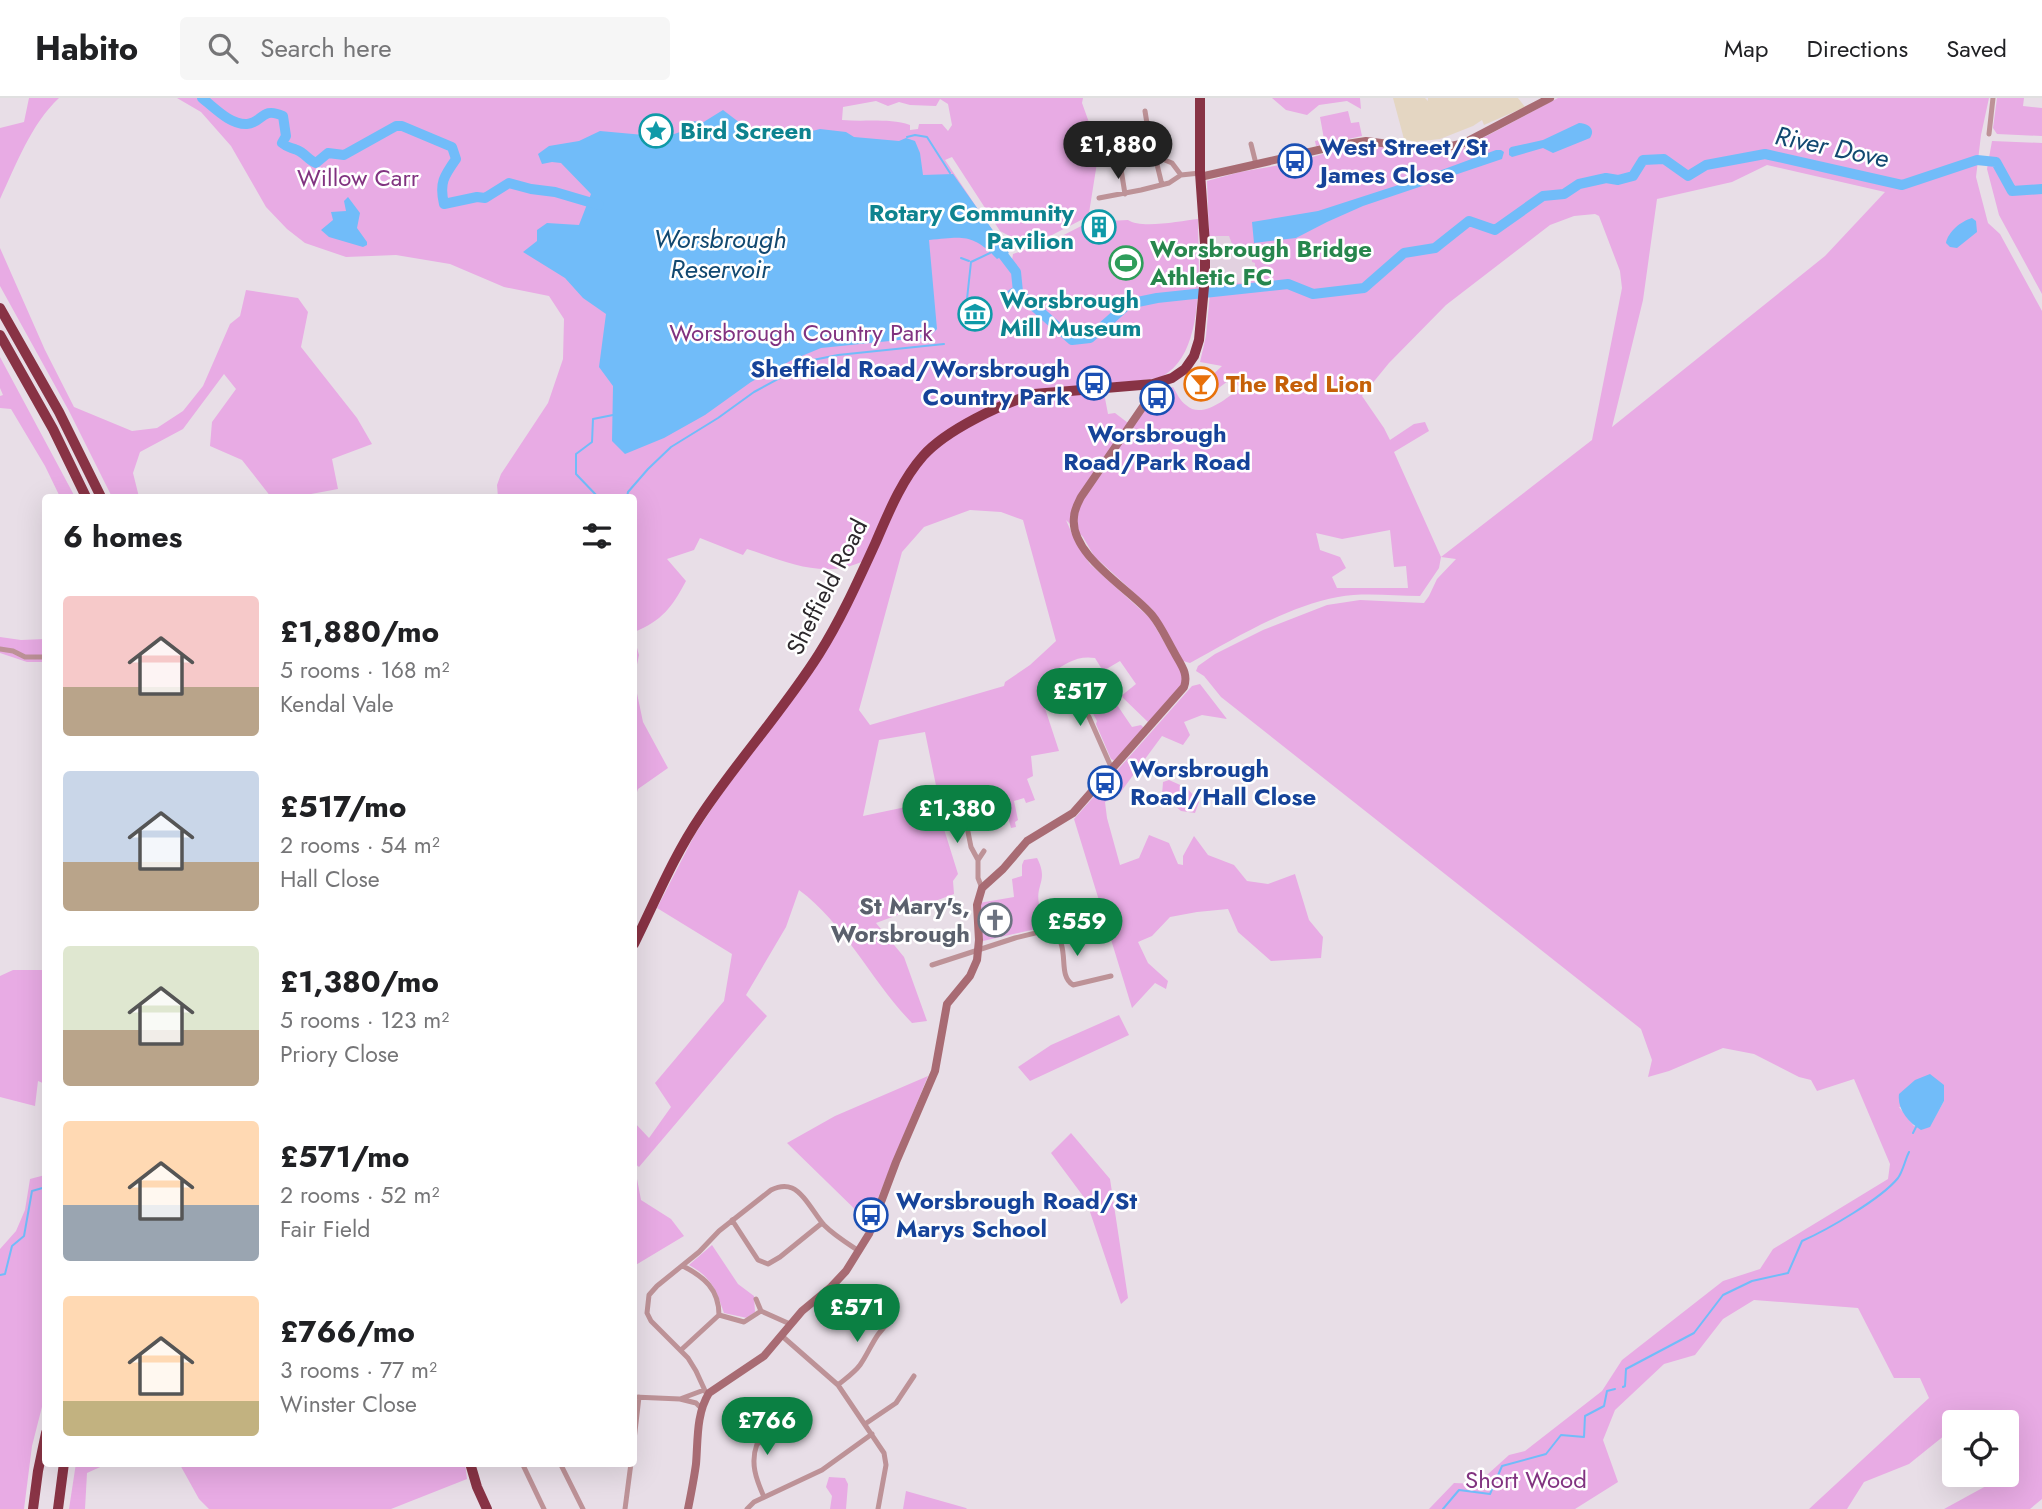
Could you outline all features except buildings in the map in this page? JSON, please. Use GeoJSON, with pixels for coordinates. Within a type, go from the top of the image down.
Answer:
{"type":"FeatureCollection","features":[{"type":"Feature","properties":{"kind":"highway"},"geometry":{"type":"LineString","coordinates":[[1153,384],[1172,378],[1185,369],[1194,356],[1200,333],[1205,244],[1200,175],[1200,98]]}},
{"type":"Feature","properties":{"kind":"highway"},"geometry":{"type":"LineString","coordinates":[[0,308],[64,422],[100,494]]}},
{"type":"Feature","properties":{"kind":"highway"},"geometry":{"type":"LineString","coordinates":[[0,335],[53,429],[85,494]]}},
{"type":"Feature","properties":{"kind":"highway","name":"Sheffield Road"},"geometry":{"type":"LineString","coordinates":[[637,938],[679,850],[698,820],[820,653],[851,595],[898,493],[923,456],[939,441],[970,423],[1009,403],[1034,394],[1153,384]]}},
{"type":"Feature","properties":{"kind":"highway"},"geometry":{"type":"LineString","coordinates":[[33,1509],[42,1452]]}},
{"type":"Feature","properties":{"kind":"highway"},"geometry":{"type":"LineString","coordinates":[[58,1509],[63,1467]]}},
{"type":"Feature","properties":{"kind":"highway"},"geometry":{"type":"LineString","coordinates":[[471,1467],[487,1509]]}},
{"type":"Feature","properties":{"kind":"street"},"geometry":{"type":"LineString","coordinates":[[1099,198],[1162,185],[1175,181],[1181,175],[1200,175],[1256,165],[1366,141],[1422,149],[1450,147],[1464,143],[1550,98]]}},
{"type":"Feature","properties":{"kind":"street"},"geometry":{"type":"LineString","coordinates":[[1989,134],[1993,98]]}},
{"type":"Feature","properties":{"kind":"street"},"geometry":{"type":"LineString","coordinates":[[1145,111],[1162,185]]}},
{"type":"Feature","properties":{"kind":"street"},"geometry":{"type":"LineString","coordinates":[[1251,144],[1256,165]]}},
{"type":"Feature","properties":{"kind":"street"},"geometry":{"type":"LineString","coordinates":[[1104,147],[1115,146],[1125,194]]}},
{"type":"Feature","properties":{"kind":"street"},"geometry":{"type":"LineString","coordinates":[[1155,156],[1172,163],[1181,175]]}},
{"type":"Feature","properties":{"kind":"street"},"geometry":{"type":"LineString","coordinates":[[680,1399],[706,1393],[764,1356],[790,1324],[831,1287],[859,1251],[869,1234],[935,1071],[947,1004],[970,976],[977,960],[977,905],[982,888],[1027,841],[1073,813],[1184,687],[1184,670],[1153,616],[1097,565],[1082,547],[1075,532],[1073,518],[1081,497],[1153,392],[1153,384]]}},
{"type":"Feature","properties":{"kind":"street"},"geometry":{"type":"LineString","coordinates":[[0,649],[13,651],[24,657],[42,657]]}},
{"type":"Feature","properties":{"kind":"street"},"geometry":{"type":"LineString","coordinates":[[1042,687],[1060,678],[1066,680],[1089,717],[1112,769]]}},
{"type":"Feature","properties":{"kind":"street"},"geometry":{"type":"LineString","coordinates":[[976,818],[968,820],[967,827],[971,847],[978,860],[978,878],[982,888]]}},
{"type":"Feature","properties":{"kind":"street"},"geometry":{"type":"LineString","coordinates":[[978,860],[984,851]]}},
{"type":"Feature","properties":{"kind":"street"},"geometry":{"type":"LineString","coordinates":[[932,965],[1015,938],[1101,917]]}},
{"type":"Feature","properties":{"kind":"street"},"geometry":{"type":"LineString","coordinates":[[1052,929],[1062,943],[1064,971],[1068,983],[1073,985],[1111,976]]}},
{"type":"Feature","properties":{"kind":"street"},"geometry":{"type":"LineString","coordinates":[[688,1509],[706,1393],[696,1371],[681,1350],[651,1321],[647,1312],[649,1295],[732,1220],[771,1190],[784,1186],[797,1191],[822,1223],[839,1239],[859,1251]]}},
{"type":"Feature","properties":{"kind":"street"},"geometry":{"type":"LineString","coordinates":[[732,1220],[758,1259],[768,1264],[822,1223]]}},
{"type":"Feature","properties":{"kind":"street"},"geometry":{"type":"LineString","coordinates":[[682,1266],[701,1275],[710,1286],[717,1301],[719,1315]]}},
{"type":"Feature","properties":{"kind":"street"},"geometry":{"type":"LineString","coordinates":[[756,1299],[761,1311],[790,1324]]}},
{"type":"Feature","properties":{"kind":"street"},"geometry":{"type":"LineString","coordinates":[[719,1315],[744,1322],[761,1311]]}},
{"type":"Feature","properties":{"kind":"street"},"geometry":{"type":"LineString","coordinates":[[681,1350],[719,1315]]}},
{"type":"Feature","properties":{"kind":"street"},"geometry":{"type":"LineString","coordinates":[[838,1385],[859,1366],[890,1322]]}},
{"type":"Feature","properties":{"kind":"street"},"geometry":{"type":"LineString","coordinates":[[782,1336],[838,1385],[884,1453],[886,1465],[878,1509]]}},
{"type":"Feature","properties":{"kind":"street"},"geometry":{"type":"LineString","coordinates":[[866,1424],[896,1403],[914,1377]]}},
{"type":"Feature","properties":{"kind":"street"},"geometry":{"type":"LineString","coordinates":[[637,1397],[680,1399],[695,1403],[702,1409]]}},
{"type":"Feature","properties":{"kind":"street"},"geometry":{"type":"LineString","coordinates":[[764,1497],[754,1473],[755,1449],[757,1444],[790,1427]]}},
{"type":"Feature","properties":{"kind":"street"},"geometry":{"type":"LineString","coordinates":[[747,1509],[754,1502],[822,1470],[872,1434]]}},
{"type":"Feature","properties":{"kind":"street"},"geometry":{"type":"LineString","coordinates":[[524,1467],[544,1509]]}},
{"type":"Feature","properties":{"kind":"street"},"geometry":{"type":"LineString","coordinates":[[562,1467],[583,1509]]}},
{"type":"Feature","properties":{"kind":"street"},"geometry":{"type":"LineString","coordinates":[[625,1509],[630,1467]]}},
{"type":"Feature","properties":{"kind":"shaded area"},"geometry":{"type":"Polygon","coordinates":[[[1393,98],[1425,98],[1428,101],[1428,98],[1518,98],[1525,107],[1484,125],[1482,120],[1440,139],[1415,142],[1404,139],[1393,98]]]}},
{"type":"Feature","properties":{"kind":"shaded area"},"geometry":{"type":"Polygon","coordinates":[[[1209,236],[1230,236],[1233,244],[1251,250],[1252,262],[1255,262],[1255,279],[1247,283],[1211,282],[1209,236]]]}},
{"type":"Feature","properties":{"kind":"green space"},"geometry":{"type":"Polygon","coordinates":[[[29,98],[59,98],[32,132],[0,199],[0,128],[24,122],[29,98]]]}},
{"type":"Feature","properties":{"kind":"green space"},"geometry":{"type":"Polygon","coordinates":[[[177,98],[1083,98],[1082,103],[1099,150],[1089,213],[1087,217],[1052,235],[1021,242],[1000,231],[952,157],[945,160],[1012,260],[1013,254],[1054,240],[1089,222],[1128,220],[1151,224],[1198,219],[1197,305],[1187,347],[1177,364],[1163,376],[1110,383],[1104,393],[1108,414],[1115,413],[1132,426],[1154,398],[1173,387],[1184,403],[1199,410],[1214,406],[1240,388],[1228,373],[1224,375],[1228,381],[1216,390],[1207,380],[1222,366],[1200,362],[1206,336],[1211,282],[1247,283],[1255,279],[1255,263],[1252,262],[1251,250],[1232,244],[1229,236],[1209,236],[1207,181],[1367,145],[1430,154],[1450,152],[1464,148],[1558,98],[1989,98],[1976,177],[1988,223],[2000,234],[2042,311],[2042,1499],[2030,1509],[1944,1509],[1984,1487],[2019,1487],[2019,1410],[1942,1410],[1942,1437],[1909,1464],[1864,1482],[1847,1509],[1809,1509],[1929,1398],[1920,1378],[1894,1378],[1858,1308],[1754,1300],[1723,1319],[1695,1355],[1664,1364],[1615,1410],[1603,1440],[1618,1482],[1575,1509],[1429,1509],[1454,1483],[1477,1484],[1509,1455],[1525,1451],[1602,1391],[1622,1360],[1723,1281],[1760,1269],[1773,1249],[1888,1179],[1890,1164],[1854,1079],[1817,1091],[1811,1080],[1799,1077],[1754,1054],[1723,1048],[1648,1077],[1652,1060],[1641,1029],[1221,697],[1204,676],[1196,671],[1198,666],[1215,654],[1263,630],[1327,605],[1360,600],[1424,603],[1437,579],[1456,559],[1441,557],[1439,568],[1420,596],[1358,595],[1318,602],[1261,624],[1190,663],[1183,661],[1152,609],[1094,556],[1083,537],[1066,520],[1076,543],[1090,564],[1150,618],[1181,670],[1182,685],[1149,723],[1121,696],[1136,684],[1120,661],[1103,671],[1095,658],[1071,661],[1050,674],[1052,678],[1038,687],[1059,751],[1031,756],[1033,776],[1027,779],[1035,800],[1026,803],[1024,798],[1014,801],[1018,820],[1015,822],[1016,827],[1011,828],[997,786],[939,800],[939,813],[958,874],[953,881],[954,894],[876,923],[904,957],[927,1021],[912,1023],[830,919],[799,890],[786,927],[746,995],[767,1016],[639,1167],[637,1125],[649,1138],[671,1107],[655,1083],[724,1001],[732,954],[657,908],[695,834],[827,649],[874,556],[841,568],[810,568],[747,549],[743,555],[700,538],[694,550],[667,559],[686,581],[665,612],[637,631],[637,494],[498,494],[497,485],[501,474],[548,403],[563,359],[564,319],[549,296],[504,287],[450,264],[396,255],[346,257],[305,243],[266,207],[231,146],[201,112],[177,98]],[[940,99],[936,106],[899,102],[888,106],[876,101],[843,107],[842,120],[894,122],[910,125],[910,130],[918,129],[919,124],[942,124],[948,131],[952,125],[948,104],[940,99]],[[1767,165],[1732,182],[1657,199],[1643,300],[1612,427],[1825,256],[1885,192],[1767,165]],[[1574,216],[1550,225],[1446,305],[1389,363],[1362,396],[1390,440],[1414,424],[1425,422],[1429,431],[1394,452],[1441,557],[1592,440],[1622,288],[1620,271],[1599,216],[1574,216]],[[970,510],[924,527],[902,552],[859,710],[870,725],[1004,686],[1005,682],[1030,665],[1056,641],[1023,520],[1001,512],[970,510]],[[1390,530],[1342,539],[1316,533],[1320,550],[1340,557],[1346,568],[1332,577],[1337,588],[1408,588],[1406,566],[1394,567],[1390,530]],[[925,732],[879,740],[863,816],[939,800],[925,732]],[[1944,1101],[1899,1107],[1914,1126],[1930,1126],[1944,1101]]]}},
{"type":"Feature","properties":{"kind":"green space"},"geometry":{"type":"Polygon","coordinates":[[[1272,98],[1360,98],[1361,109],[1347,101],[1319,105],[1307,115],[1286,110],[1272,98]]]}},
{"type":"Feature","properties":{"kind":"green space"},"geometry":{"type":"Polygon","coordinates":[[[1997,98],[2024,98],[2023,106],[2042,108],[2042,136],[1997,134],[1993,128],[1997,98]]]}},
{"type":"Feature","properties":{"kind":"green space"},"geometry":{"type":"Polygon","coordinates":[[[1348,111],[1351,123],[1359,122],[1362,136],[1316,146],[1315,141],[1324,139],[1320,117],[1348,111]]]}},
{"type":"Feature","properties":{"kind":"green space"},"geometry":{"type":"Polygon","coordinates":[[[1992,141],[2042,143],[2042,294],[1999,215],[1987,169],[1992,141]]]}},
{"type":"Feature","properties":{"kind":"green space"},"geometry":{"type":"Polygon","coordinates":[[[0,248],[45,350],[74,407],[132,431],[157,428],[183,411],[203,386],[230,324],[240,316],[246,290],[298,298],[308,312],[301,347],[357,418],[372,444],[332,459],[338,489],[311,494],[269,494],[242,460],[210,446],[212,422],[236,389],[224,374],[183,429],[140,452],[133,473],[138,494],[110,494],[69,411],[0,286],[0,248]]]}},
{"type":"Feature","properties":{"kind":"green space"},"geometry":{"type":"Polygon","coordinates":[[[0,357],[73,494],[59,494],[11,409],[0,408],[0,396],[3,395],[0,388],[0,357]]]}},
{"type":"Feature","properties":{"kind":"green space"},"geometry":{"type":"Polygon","coordinates":[[[0,637],[42,639],[42,662],[27,662],[0,653],[0,637]]]}},
{"type":"Feature","properties":{"kind":"green space"},"geometry":{"type":"Polygon","coordinates":[[[1200,684],[1227,719],[1202,715],[1184,722],[1190,735],[1183,745],[1162,736],[1120,793],[1105,802],[1120,865],[1139,858],[1149,835],[1169,843],[1178,864],[1183,865],[1183,856],[1194,836],[1208,855],[1234,865],[1247,881],[1268,884],[1295,874],[1309,920],[1323,937],[1321,958],[1271,961],[1238,932],[1228,909],[1170,917],[1152,936],[1138,942],[1148,963],[1168,981],[1166,989],[1155,983],[1132,1008],[1074,819],[1192,686],[1200,684]]]}},
{"type":"Feature","properties":{"kind":"green space"},"geometry":{"type":"Polygon","coordinates":[[[637,693],[643,722],[668,768],[637,792],[637,693]]]}},
{"type":"Feature","properties":{"kind":"green space"},"geometry":{"type":"Polygon","coordinates":[[[1109,693],[1132,727],[1141,725],[1145,729],[1115,761],[1111,759],[1090,708],[1109,693]]]}},
{"type":"Feature","properties":{"kind":"green space"},"geometry":{"type":"Polygon","coordinates":[[[1169,780],[1187,788],[1199,802],[1195,813],[1181,811],[1162,795],[1163,782],[1169,780]]]}},
{"type":"Feature","properties":{"kind":"green space"},"geometry":{"type":"Polygon","coordinates":[[[1037,858],[1042,872],[1039,904],[1049,926],[983,941],[979,903],[1014,897],[1012,879],[1022,876],[1024,860],[1037,858]]]}},
{"type":"Feature","properties":{"kind":"green space"},"geometry":{"type":"Polygon","coordinates":[[[13,970],[42,970],[42,1083],[38,1081],[35,1106],[0,1097],[0,976],[13,970]]]}},
{"type":"Feature","properties":{"kind":"green space"},"geometry":{"type":"Polygon","coordinates":[[[1119,1015],[1129,1035],[1030,1081],[1018,1067],[1051,1045],[1119,1015]]]}},
{"type":"Feature","properties":{"kind":"green space"},"geometry":{"type":"Polygon","coordinates":[[[928,1076],[868,1222],[787,1143],[835,1116],[928,1076]]]}},
{"type":"Feature","properties":{"kind":"green space"},"geometry":{"type":"Polygon","coordinates":[[[1071,1133],[1110,1179],[1128,1298],[1121,1304],[1086,1200],[1051,1153],[1071,1133]]]}},
{"type":"Feature","properties":{"kind":"green space"},"geometry":{"type":"Polygon","coordinates":[[[42,1176],[42,1407],[32,1446],[24,1509],[0,1509],[0,1249],[16,1231],[25,1210],[30,1179],[42,1176]]]}},
{"type":"Feature","properties":{"kind":"green space"},"geometry":{"type":"Polygon","coordinates":[[[637,1179],[641,1200],[671,1219],[684,1236],[637,1264],[637,1179]]]}},
{"type":"Feature","properties":{"kind":"green space"},"geometry":{"type":"Polygon","coordinates":[[[712,1245],[738,1284],[754,1296],[755,1312],[747,1318],[724,1313],[712,1284],[689,1265],[712,1245]]]}},
{"type":"Feature","properties":{"kind":"green space"},"geometry":{"type":"Polygon","coordinates":[[[75,1467],[100,1467],[87,1473],[85,1509],[69,1509],[75,1467]]]}},
{"type":"Feature","properties":{"kind":"green space"},"geometry":{"type":"Polygon","coordinates":[[[181,1467],[466,1467],[467,1479],[391,1509],[209,1509],[199,1499],[181,1467]]]}},
{"type":"Feature","properties":{"kind":"green space"},"geometry":{"type":"Polygon","coordinates":[[[829,1477],[845,1478],[848,1484],[846,1509],[830,1509],[832,1496],[826,1487],[829,1477]]]}},
{"type":"Feature","properties":{"kind":"green space"},"geometry":{"type":"Polygon","coordinates":[[[906,1491],[966,1508],[967,1509],[903,1509],[906,1491]]]}},
{"type":"Feature","properties":{"kind":"water","name":"Worsbrough Reservoir"},"geometry":{"type":"Polygon","coordinates":[[[723,110],[744,126],[789,137],[820,129],[846,132],[854,137],[899,141],[906,138],[915,141],[920,153],[923,175],[953,174],[1009,253],[997,259],[981,245],[966,239],[929,240],[937,329],[929,337],[821,348],[751,382],[705,415],[664,438],[625,454],[612,441],[613,386],[599,367],[606,314],[583,298],[565,278],[523,252],[537,241],[537,230],[547,223],[579,225],[591,194],[561,163],[542,164],[538,154],[549,146],[579,141],[600,131],[666,137],[691,128],[694,121],[702,123],[723,110]]]}},
{"type":"Feature","properties":{"kind":"water"},"geometry":{"type":"Polygon","coordinates":[[[1579,123],[1590,127],[1590,138],[1553,153],[1543,148],[1512,157],[1509,155],[1511,147],[1543,140],[1579,123]]]}},
{"type":"Feature","properties":{"kind":"water"},"geometry":{"type":"Polygon","coordinates":[[[1496,150],[1504,152],[1502,159],[1363,206],[1296,238],[1254,243],[1252,222],[1318,211],[1496,150]]]}},
{"type":"Feature","properties":{"kind":"water"},"geometry":{"type":"Polygon","coordinates":[[[348,197],[360,213],[357,228],[367,242],[363,247],[329,237],[321,230],[333,220],[331,212],[346,211],[344,201],[348,197]]]}},
{"type":"Feature","properties":{"kind":"water"},"geometry":{"type":"Polygon","coordinates":[[[1972,218],[1976,221],[1977,232],[1957,248],[1950,247],[1946,243],[1952,231],[1972,218]]]}},
{"type":"Feature","properties":{"kind":"water"},"geometry":{"type":"Polygon","coordinates":[[[1930,1074],[1944,1085],[1944,1101],[1930,1127],[1921,1130],[1904,1115],[1899,1094],[1915,1080],[1930,1074]]]}},
{"type":"Feature","properties":{"kind":"waterway","name":"River Dove"},"geometry":{"type":"LineString","coordinates":[[202,98],[223,115],[241,124],[252,123],[270,113],[283,116],[286,136],[282,143],[300,151],[316,163],[328,153],[344,155],[396,126],[402,126],[452,147],[456,159],[444,180],[444,204],[477,197],[485,198],[509,183],[555,192],[599,205]]}},
{"type":"Feature","properties":{"kind":"waterway"},"geometry":{"type":"LineString","coordinates":[[907,137],[927,137],[950,173]]}},
{"type":"Feature","properties":{"kind":"waterway","name":"River Dove"},"geometry":{"type":"LineString","coordinates":[[997,247],[1016,272],[1018,292],[1072,340],[1090,338],[1128,304],[1157,298],[1288,284],[1313,294],[1364,288],[1404,253],[1435,248],[1469,221],[1495,230],[1543,196],[1564,194],[1579,184],[1633,176],[1643,160],[1664,159],[1688,176],[1706,165],[1765,154],[1902,185],[1977,160],[1996,162],[2012,191],[2042,189]]}},
{"type":"Feature","properties":{"kind":"waterway"},"geometry":{"type":"LineString","coordinates":[[967,299],[971,262],[990,253]]}},
{"type":"Feature","properties":{"kind":"waterway"},"geometry":{"type":"LineString","coordinates":[[961,258],[969,261]]}},
{"type":"Feature","properties":{"kind":"waterway"},"geometry":{"type":"LineString","coordinates":[[1004,295],[1012,289],[1018,292]]}},
{"type":"Feature","properties":{"kind":"waterway"},"geometry":{"type":"LineString","coordinates":[[628,494],[671,447],[754,392],[813,360],[944,344]]}},
{"type":"Feature","properties":{"kind":"waterway"},"geometry":{"type":"LineString","coordinates":[[595,494],[576,474],[576,454],[592,442],[593,419],[613,415]]}},
{"type":"Feature","properties":{"kind":"waterway"},"geometry":{"type":"LineString","coordinates":[[1913,1133],[1916,1127]]}},
{"type":"Feature","properties":{"kind":"waterway"},"geometry":{"type":"LineString","coordinates":[[1623,1387],[1626,1369],[1694,1333],[1723,1295],[1752,1281],[1788,1273],[1802,1241],[1853,1213],[1890,1186],[1900,1175],[1909,1152]]}},
{"type":"Feature","properties":{"kind":"waterway"},"geometry":{"type":"LineString","coordinates":[[0,1275],[5,1274],[12,1246],[24,1236],[32,1191],[42,1188]]}},
{"type":"Feature","properties":{"kind":"waterway"},"geometry":{"type":"LineString","coordinates":[[1443,1509],[1459,1490],[1490,1494],[1502,1466],[1546,1454],[1561,1435],[1584,1437],[1585,1416],[1604,1406],[1607,1391],[1615,1389]]}},
{"type":"Feature","properties":{"kind":"place","name":"Bird Screen"},"geometry":{"type":"Point","coordinates":[656,131]}},
{"type":"Feature","properties":{"kind":"place","name":"West Street/St James Close"},"geometry":{"type":"Point","coordinates":[1295,161]}},
{"type":"Feature","properties":{"kind":"place","name":"Rotary Community Pavilion"},"geometry":{"type":"Point","coordinates":[1099,227]}},
{"type":"Feature","properties":{"kind":"place","name":"Worsbrough Bridge Athletic FC"},"geometry":{"type":"Point","coordinates":[1126,263]}},
{"type":"Feature","properties":{"kind":"place","name":"Worsbrough Mill Museum"},"geometry":{"type":"Point","coordinates":[975,314]}},
{"type":"Feature","properties":{"kind":"place","name":"Sheffield Road/Worsbrough Country Park"},"geometry":{"type":"Point","coordinates":[1094,383]}},
{"type":"Feature","properties":{"kind":"place","name":"The Red Lion"},"geometry":{"type":"Point","coordinates":[1201,384]}},
{"type":"Feature","properties":{"kind":"place","name":"Worsbrough Road/Park Road"},"geometry":{"type":"Point","coordinates":[1157,398]}},
{"type":"Feature","properties":{"kind":"place","name":"Worsbrough Road/Hall Close"},"geometry":{"type":"Point","coordinates":[1105,783]}},
{"type":"Feature","properties":{"kind":"place","name":"St Mary's, Worsbrough"},"geometry":{"type":"Point","coordinates":[995,920]}},
{"type":"Feature","properties":{"kind":"place","name":"Worsbrough Road/St Marys School"},"geometry":{"type":"Point","coordinates":[871,1215]}},
{"type":"Feature","properties":{"kind":"park label","name":"Willow Carr"},"geometry":{"type":"Point","coordinates":[358,178]}},
{"type":"Feature","properties":{"kind":"park label","name":"Worsbrough Country Park"},"geometry":{"type":"Point","coordinates":[801,333]}},
{"type":"Feature","properties":{"kind":"park label","name":"Short Wood"},"geometry":{"type":"Point","coordinates":[1526,1480]}}]}
